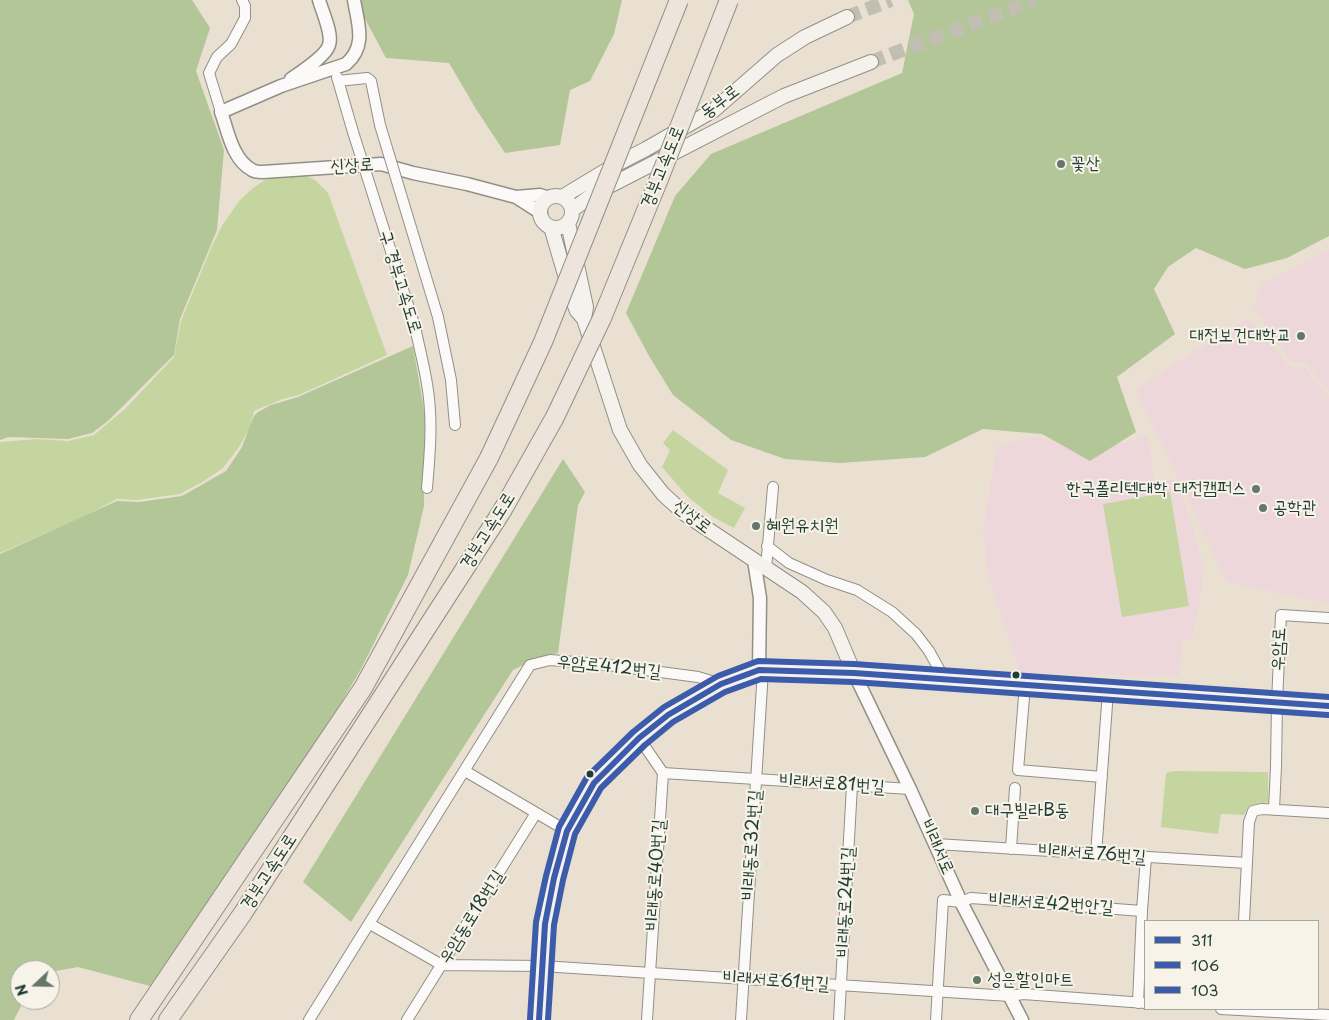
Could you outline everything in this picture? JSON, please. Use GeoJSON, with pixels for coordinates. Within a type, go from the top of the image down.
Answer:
{"type":"FeatureCollection","features":[{"type":"Feature","properties":{"kind":"highway","name":"경부고속도로"},"geometry":{"type":"LineString","coordinates":[[140,1020],[364,688],[489,458],[543,342],[679,0]]}},
{"type":"Feature","properties":{"kind":"highway","name":"경부고속도로"},"geometry":{"type":"LineString","coordinates":[[168,1020],[243,913],[502,511],[555,417],[602,318],[729,0]]}},
{"type":"Feature","properties":{"kind":"highway"},"geometry":{"type":"LineString","coordinates":[[175,1020],[206,966]]}},
{"type":"Feature","properties":{"kind":"main road","name":"동부로"},"geometry":{"type":"LineString","coordinates":[[555,197],[646,149],[714,110],[777,55],[847,16]]}},
{"type":"Feature","properties":{"kind":"main road","name":"동부로"},"geometry":{"type":"LineString","coordinates":[[570,217],[595,192],[628,177],[784,96],[871,62]]}},
{"type":"Feature","properties":{"kind":"main road"},"geometry":{"type":"LineString","coordinates":[[555,197],[569,202],[586,307],[584,319],[577,310],[571,295],[551,227],[544,221],[540,213],[542,204],[555,197]]}},
{"type":"Feature","properties":{"kind":"main road"},"geometry":{"type":"LineString","coordinates":[[551,227],[560,228],[570,217]]}},
{"type":"Feature","properties":{"kind":"main road","name":"신상로"},"geometry":{"type":"LineString","coordinates":[[584,319],[620,430],[640,466],[663,494],[685,514],[802,592],[824,612],[834,628],[854,674]]}},
{"type":"Feature","properties":{"kind":"main road"},"geometry":{"type":"LineString","coordinates":[[539,1020],[545,924],[554,878],[567,831],[594,783],[639,738],[668,715],[721,684],[761,670],[854,674],[1328,706]]}},
{"type":"Feature","properties":{"kind":"street","name":"신상로"},"geometry":{"type":"LineString","coordinates":[[242,0],[245,6],[246,18],[231,44],[218,57],[209,74],[234,149],[252,171],[263,172],[381,164],[516,197]]}},
{"type":"Feature","properties":{"kind":"street"},"geometry":{"type":"LineString","coordinates":[[281,86],[313,63],[324,53],[329,45],[329,32],[318,0]]}},
{"type":"Feature","properties":{"kind":"street"},"geometry":{"type":"LineString","coordinates":[[221,112],[281,86],[346,64],[354,57],[360,42],[354,0]]}},
{"type":"Feature","properties":{"kind":"street","name":"구 경부고속도로"},"geometry":{"type":"LineString","coordinates":[[334,68],[415,327],[428,395],[431,442],[427,488]]}},
{"type":"Feature","properties":{"kind":"street","name":"구 경부고속도로"},"geometry":{"type":"LineString","coordinates":[[338,81],[366,78],[371,81],[380,125],[438,317],[451,380],[455,425]]}},
{"type":"Feature","properties":{"kind":"street"},"geometry":{"type":"LineString","coordinates":[[516,197],[540,195],[555,197]]}},
{"type":"Feature","properties":{"kind":"street"},"geometry":{"type":"LineString","coordinates":[[516,197],[540,213]]}},
{"type":"Feature","properties":{"kind":"street"},"geometry":{"type":"LineString","coordinates":[[766,568],[773,487]]}},
{"type":"Feature","properties":{"kind":"street"},"geometry":{"type":"LineString","coordinates":[[767,546],[789,563],[827,580],[857,590],[892,612],[916,634],[929,651],[945,680]]}},
{"type":"Feature","properties":{"kind":"street"},"geometry":{"type":"LineString","coordinates":[[754,560],[760,598],[761,670]]}},
{"type":"Feature","properties":{"kind":"street","name":"우암로"},"geometry":{"type":"LineString","coordinates":[[1274,810],[1281,615],[1329,618]]}},
{"type":"Feature","properties":{"kind":"street","name":"우암로412번길"},"geometry":{"type":"LineString","coordinates":[[309,1020],[530,665],[550,660],[600,664],[698,677],[721,684]]}},
{"type":"Feature","properties":{"kind":"street","name":"비래동로32번길"},"geometry":{"type":"LineString","coordinates":[[741,1020],[761,670]]}},
{"type":"Feature","properties":{"kind":"street","name":"비래서로"},"geometry":{"type":"LineString","coordinates":[[854,674],[962,902],[1022,1020]]}},
{"type":"Feature","properties":{"kind":"street"},"geometry":{"type":"LineString","coordinates":[[1025,685],[1018,770],[1102,777]]}},
{"type":"Feature","properties":{"kind":"street"},"geometry":{"type":"LineString","coordinates":[[1096,854],[1108,691]]}},
{"type":"Feature","properties":{"kind":"street"},"geometry":{"type":"LineString","coordinates":[[639,738],[663,773]]}},
{"type":"Feature","properties":{"kind":"street"},"geometry":{"type":"LineString","coordinates":[[465,771],[567,831]]}},
{"type":"Feature","properties":{"kind":"street","name":"비래서로81번길"},"geometry":{"type":"LineString","coordinates":[[663,773],[910,789]]}},
{"type":"Feature","properties":{"kind":"street","name":"비래동로40번길"},"geometry":{"type":"LineString","coordinates":[[647,1020],[663,773]]}},
{"type":"Feature","properties":{"kind":"street","name":"비래동로24번길"},"geometry":{"type":"LineString","coordinates":[[839,1020],[852,785]]}},
{"type":"Feature","properties":{"kind":"street"},"geometry":{"type":"LineString","coordinates":[[1011,849],[1015,788]]}},
{"type":"Feature","properties":{"kind":"street"},"geometry":{"type":"LineString","coordinates":[[1244,920],[1249,822],[1253,811],[1262,809],[1329,813]]}},
{"type":"Feature","properties":{"kind":"street","name":"우암동로18번길"},"geometry":{"type":"LineString","coordinates":[[407,1020],[536,813]]}},
{"type":"Feature","properties":{"kind":"street","name":"비래서로76번길"},"geometry":{"type":"LineString","coordinates":[[936,844],[1247,864]]}},
{"type":"Feature","properties":{"kind":"street"},"geometry":{"type":"LineString","coordinates":[[1142,1003],[1142,911],[1146,857]]}},
{"type":"Feature","properties":{"kind":"street","name":"비래서로42번안길"},"geometry":{"type":"LineString","coordinates":[[938,992],[943,900],[962,902],[972,898],[1142,911]]}},
{"type":"Feature","properties":{"kind":"street"},"geometry":{"type":"LineString","coordinates":[[370,924],[442,965]]}},
{"type":"Feature","properties":{"kind":"street","name":"비래서로61번길"},"geometry":{"type":"LineString","coordinates":[[442,965],[542,966],[938,992],[1010,996],[1023,994],[1142,1003]]}},
{"type":"Feature","properties":{"kind":"street"},"geometry":{"type":"LineString","coordinates":[[936,1020],[938,992]]}},
{"type":"Feature","properties":{"kind":"street"},"geometry":{"type":"LineString","coordinates":[[1225,1010],[1238,1013],[1329,1014]]}},
{"type":"Feature","properties":{"kind":"shaded area","name":"대전보건대학교"},"geometry":{"type":"Polygon","coordinates":[[[1329,249],[1329,392],[1305,363],[1292,363],[1254,308],[1262,284],[1329,249]]]}},
{"type":"Feature","properties":{"kind":"shaded area"},"geometry":{"type":"Polygon","coordinates":[[[1248,318],[1290,367],[1304,367],[1329,397],[1329,604],[1227,582],[1179,480],[1204,568],[1199,608],[1192,639],[1183,641],[1179,676],[1020,673],[988,576],[983,528],[997,447],[1035,437],[1073,447],[1083,455],[1148,436],[1154,482],[1178,479],[1135,389],[1248,318]]]}},
{"type":"Feature","properties":{"kind":"green space"},"geometry":{"type":"Polygon","coordinates":[[[0,0],[192,0],[210,28],[196,71],[224,150],[217,230],[180,319],[174,355],[108,421],[92,433],[68,439],[9,437],[0,440],[0,0]]]}},
{"type":"Feature","properties":{"kind":"green space"},"geometry":{"type":"Polygon","coordinates":[[[360,0],[622,0],[614,34],[590,81],[570,90],[560,145],[505,153],[449,63],[386,58],[363,15],[360,0]]]}},
{"type":"Feature","properties":{"kind":"green space"},"geometry":{"type":"Polygon","coordinates":[[[908,0],[1329,0],[1329,236],[1287,258],[1245,269],[1196,248],[1168,267],[1154,289],[1175,334],[1117,377],[1136,432],[1090,461],[1042,434],[983,429],[925,457],[840,463],[785,459],[731,440],[673,395],[626,313],[675,196],[711,154],[902,73],[914,14],[908,0]]]}},
{"type":"Feature","properties":{"kind":"green space"},"geometry":{"type":"Polygon","coordinates":[[[293,174],[313,179],[328,193],[387,355],[299,395],[283,399],[254,411],[250,428],[239,447],[223,468],[180,494],[137,500],[117,499],[87,515],[0,553],[0,442],[36,439],[68,441],[94,435],[126,408],[174,357],[181,321],[211,248],[223,224],[240,200],[265,180],[293,174]]]}},
{"type":"Feature","properties":{"kind":"green space"},"geometry":{"type":"Polygon","coordinates":[[[413,346],[425,416],[424,506],[408,575],[361,669],[307,761],[150,986],[78,967],[60,970],[60,960],[10,960],[10,1010],[19,1010],[14,1020],[0,1020],[0,554],[117,501],[139,502],[182,496],[226,471],[242,447],[254,416],[258,412],[271,405],[298,397],[413,346]]]}},
{"type":"Feature","properties":{"kind":"green space"},"geometry":{"type":"Polygon","coordinates":[[[673,430],[728,470],[718,493],[745,508],[734,528],[713,517],[687,496],[662,467],[670,450],[663,443],[673,430]]]}},
{"type":"Feature","properties":{"kind":"green space"},"geometry":{"type":"Polygon","coordinates":[[[563,459],[585,492],[578,505],[558,653],[537,658],[513,670],[351,922],[303,882],[563,459]]]}},
{"type":"Feature","properties":{"kind":"green space"},"geometry":{"type":"Polygon","coordinates":[[[1170,492],[1189,606],[1122,617],[1103,504],[1170,492]]]}},
{"type":"Feature","properties":{"kind":"green space"},"geometry":{"type":"Polygon","coordinates":[[[1173,771],[1268,772],[1268,802],[1248,807],[1244,815],[1221,814],[1218,834],[1161,827],[1166,773],[1173,771]]]}},
{"type":"Feature","properties":{"kind":"tunnel"},"geometry":{"type":"LineString","coordinates":[[847,17],[891,0]]}},
{"type":"Feature","properties":{"kind":"tunnel"},"geometry":{"type":"LineString","coordinates":[[871,62],[1035,0]]}},
{"type":"Feature","properties":{"kind":"transit line","name":"103"},"geometry":{"type":"LineString","coordinates":[[530,1019],[536,922],[559,827],[587,777],[633,732],[664,707],[718,676],[758,661],[854,664],[1329,697]]}},
{"type":"Feature","properties":{"kind":"transit line","name":"311"},"geometry":{"type":"LineString","coordinates":[[539,1020],[545,924],[554,878],[567,831],[594,783],[639,738],[668,715],[721,684],[759,670],[854,673],[1329,706]]}},
{"type":"Feature","properties":{"kind":"transit line","name":"106"},"geometry":{"type":"LineString","coordinates":[[548,1020],[554,925],[575,834],[601,788],[645,745],[673,722],[725,692],[761,679],[854,682],[1328,715]]}},
{"type":"Feature","properties":{"kind":"place","name":"꽃산"},"geometry":{"type":"Point","coordinates":[1061,164]}},
{"type":"Feature","properties":{"kind":"place","name":"대전보건대학교"},"geometry":{"type":"Point","coordinates":[1301,336]}},
{"type":"Feature","properties":{"kind":"place","name":"한국폴리텍대학 대전캠퍼스"},"geometry":{"type":"Point","coordinates":[1256,489]}},
{"type":"Feature","properties":{"kind":"place","name":"공학관"},"geometry":{"type":"Point","coordinates":[1263,508]}},
{"type":"Feature","properties":{"kind":"place","name":"혜원유치원"},"geometry":{"type":"Point","coordinates":[756,526]}},
{"type":"Feature","properties":{"kind":"place","name":"대구빌라B동"},"geometry":{"type":"Point","coordinates":[975,811]}},
{"type":"Feature","properties":{"kind":"place","name":"성은할인마트"},"geometry":{"type":"Point","coordinates":[977,980]}}]}
